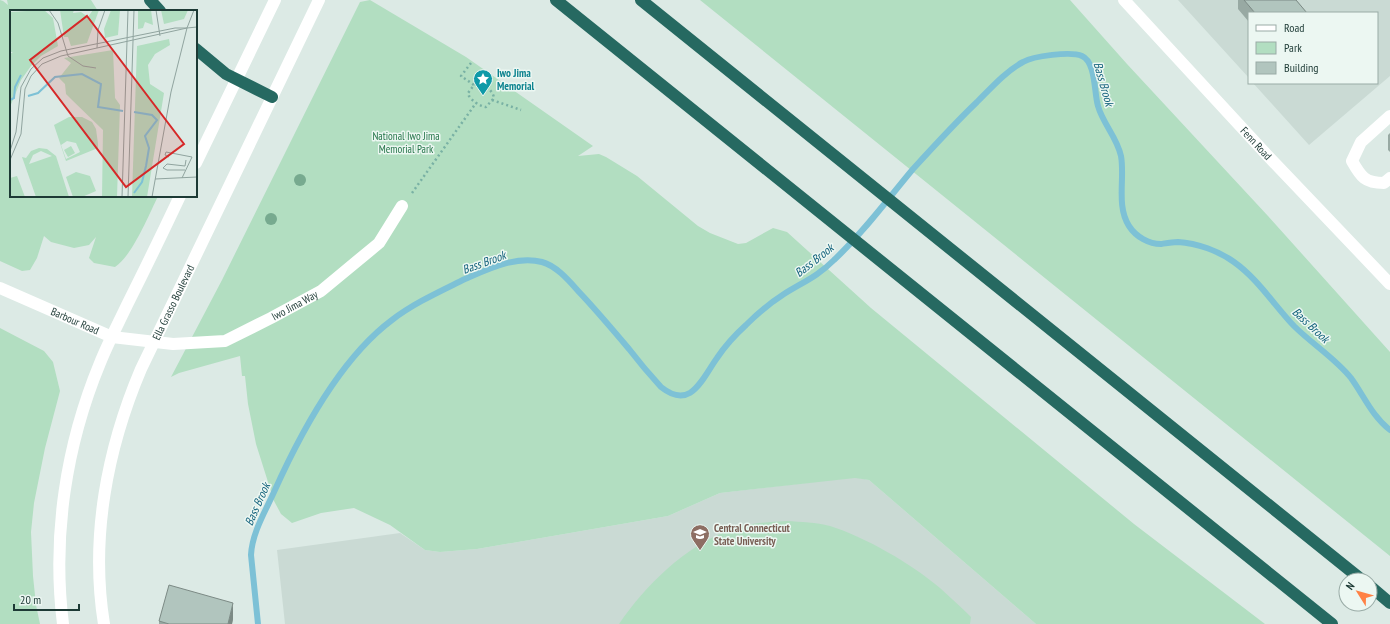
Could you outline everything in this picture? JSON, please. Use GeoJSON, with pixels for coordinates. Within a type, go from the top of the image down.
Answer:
{"type":"FeatureCollection","features":[{"type":"Feature","properties":{"kind":"highway"},"geometry":{"type":"LineString","coordinates":[[150,0],[159,10]]}},
{"type":"Feature","properties":{"kind":"highway"},"geometry":{"type":"LineString","coordinates":[[556,0],[1332,624]]}},
{"type":"Feature","properties":{"kind":"highway"},"geometry":{"type":"LineString","coordinates":[[640,0],[1352,572]]}},
{"type":"Feature","properties":{"kind":"highway"},"geometry":{"type":"LineString","coordinates":[[197,50],[226,74],[272,97]]}},
{"type":"Feature","properties":{"kind":"highway"},"geometry":{"type":"LineString","coordinates":[[1378,592],[1390,602]]}},
{"type":"Feature","properties":{"kind":"main road"},"geometry":{"type":"LineString","coordinates":[[197,161],[275,0]]}},
{"type":"Feature","properties":{"kind":"main road","name":"Ella Grasso Boulevard"},"geometry":{"type":"LineString","coordinates":[[104,624],[99,579],[100,530],[106,483],[112,453],[124,412],[133,387],[154,342],[320,0]]}},
{"type":"Feature","properties":{"kind":"main road","name":"Fenn Road"},"geometry":{"type":"LineString","coordinates":[[1124,0],[1267,155],[1390,284]]}},
{"type":"Feature","properties":{"kind":"main road"},"geometry":{"type":"LineString","coordinates":[[1390,116],[1361,142],[1352,161],[1361,176],[1373,183],[1384,183],[1390,178]]}},
{"type":"Feature","properties":{"kind":"main road"},"geometry":{"type":"LineString","coordinates":[[63,624],[59,567],[60,524],[63,499],[79,424],[95,376],[112,337],[180,197]]}},
{"type":"Feature","properties":{"kind":"main road","name":"Iwo Jima Way"},"geometry":{"type":"LineString","coordinates":[[154,342],[173,344],[225,341],[321,291],[379,243],[402,206]]}},
{"type":"Feature","properties":{"kind":"main road","name":"Barbour Road"},"geometry":{"type":"LineString","coordinates":[[0,288],[112,337],[154,342]]}},
{"type":"Feature","properties":{"kind":"path"},"geometry":{"type":"LineString","coordinates":[[471,63],[461,76],[474,85],[481,84],[491,90],[494,94],[494,98],[486,107],[476,103],[469,96],[468,93],[474,85]]}},
{"type":"Feature","properties":{"kind":"path"},"geometry":{"type":"LineString","coordinates":[[492,100],[521,110]]}},
{"type":"Feature","properties":{"kind":"path"},"geometry":{"type":"LineString","coordinates":[[402,206],[476,103]]}},
{"type":"Feature","properties":{"kind":"shaded area"},"geometry":{"type":"Polygon","coordinates":[[[1178,0],[1390,0],[1390,76],[1309,145],[1254,84],[1378,84],[1378,12],[1248,12],[1248,77],[1178,0]]]}},
{"type":"Feature","properties":{"kind":"shaded area","name":"Central Connecticut State University"},"geometry":{"type":"Polygon","coordinates":[[[855,477],[869,480],[1036,624],[285,624],[277,550],[400,533],[425,550],[440,552],[477,549],[668,516],[720,493],[855,477]]]}},
{"type":"Feature","properties":{"kind":"green space"},"geometry":{"type":"Polygon","coordinates":[[[0,0],[8,5],[7,0],[91,0],[97,10],[10,10],[10,197],[158,197],[134,245],[128,254],[115,267],[94,263],[89,258],[96,237],[89,245],[74,248],[51,242],[44,236],[37,258],[30,270],[22,271],[0,261],[0,0]]]}},
{"type":"Feature","properties":{"kind":"green space","name":"National Iwo Jima Memorial Park"},"geometry":{"type":"Polygon","coordinates":[[[370,0],[466,57],[593,146],[578,156],[599,154],[606,157],[637,176],[698,226],[710,233],[738,244],[746,243],[773,228],[787,232],[871,308],[1134,524],[1265,624],[1036,624],[869,480],[855,478],[720,493],[668,516],[477,549],[440,552],[425,550],[390,525],[354,508],[321,513],[292,523],[281,514],[274,501],[256,444],[248,404],[245,376],[242,376],[240,356],[179,373],[171,377],[222,280],[360,2],[370,0]]]}},
{"type":"Feature","properties":{"kind":"green space"},"geometry":{"type":"Polygon","coordinates":[[[700,0],[1070,0],[1127,64],[1268,216],[1390,352],[1390,556],[700,0]]]}},
{"type":"Feature","properties":{"kind":"green space"},"geometry":{"type":"Polygon","coordinates":[[[0,328],[44,351],[53,362],[60,391],[45,448],[34,503],[31,532],[33,576],[36,605],[40,624],[0,624],[0,328]]]}},
{"type":"Feature","properties":{"kind":"green space"},"geometry":{"type":"Polygon","coordinates":[[[787,521],[830,526],[858,537],[888,552],[940,588],[971,617],[970,624],[619,624],[641,596],[667,569],[697,546],[713,537],[744,526],[758,523],[787,521]]]}},
{"type":"Feature","properties":{"kind":"building"},"geometry":{"type":"Polygon","coordinates":[[[1244,0],[1296,0],[1306,12],[1254,12],[1244,0]]]}},
{"type":"Feature","properties":{"kind":"building"},"geometry":{"type":"Polygon","coordinates":[[[169,585],[233,603],[228,624],[169,624],[159,621],[169,585]]]}},
{"type":"Feature","properties":{"kind":"waterway","name":"Bass Brook"},"geometry":{"type":"LineString","coordinates":[[258,624],[251,555],[256,531],[263,515],[296,446],[324,398],[339,376],[373,336],[400,314],[437,293],[493,267],[523,260],[542,262],[553,267],[568,279],[661,387],[671,394],[680,396],[688,394],[701,383],[730,341],[755,316],[779,297],[822,271],[845,250],[913,169],[999,80],[1023,62],[1043,56],[1070,54],[1082,56],[1087,59],[1094,78],[1100,113],[1119,149],[1121,156],[1123,210],[1125,218],[1132,230],[1139,237],[1152,243],[1161,244],[1178,242],[1193,244],[1215,251],[1234,262],[1251,276],[1294,326],[1345,371],[1373,412],[1390,430]]}},
{"type":"Feature","properties":{"kind":"place","name":"Iwo Jima Memorial"},"geometry":{"type":"Point","coordinates":[483,96]}},
{"type":"Feature","properties":{"kind":"place","name":"Central Connecticut State University"},"geometry":{"type":"Point","coordinates":[700,551]}}]}
